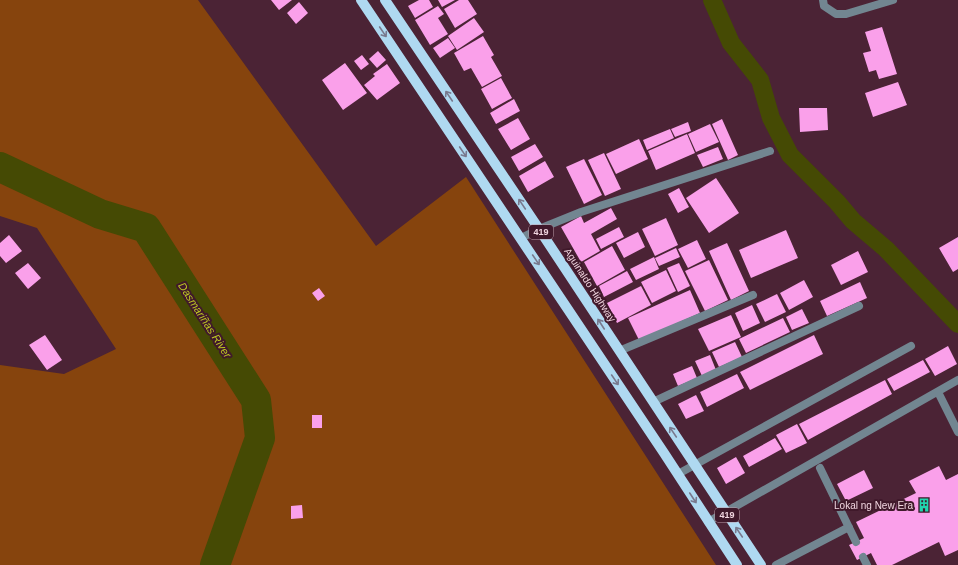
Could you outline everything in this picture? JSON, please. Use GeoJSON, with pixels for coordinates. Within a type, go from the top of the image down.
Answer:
{"type":"FeatureCollection","features":[{"type":"Feature","properties":{"kind":"main road","name":"419"},"geometry":{"type":"LineString","coordinates":[[362,0],[737,565]]}},
{"type":"Feature","properties":{"kind":"main road","name":"Aguinaldo Highway"},"geometry":{"type":"LineString","coordinates":[[385,0],[539,229],[760,565]]}},
{"type":"Feature","properties":{"kind":"street"},"geometry":{"type":"LineString","coordinates":[[823,3],[836,14],[846,14],[893,0]]}},
{"type":"Feature","properties":{"kind":"street"},"geometry":{"type":"LineString","coordinates":[[521,238],[581,212],[770,151]]}},
{"type":"Feature","properties":{"kind":"street"},"geometry":{"type":"LineString","coordinates":[[619,351],[753,295]]}},
{"type":"Feature","properties":{"kind":"street"},"geometry":{"type":"LineString","coordinates":[[653,402],[859,306]]}},
{"type":"Feature","properties":{"kind":"street"},"geometry":{"type":"LineString","coordinates":[[678,474],[911,346]]}},
{"type":"Feature","properties":{"kind":"street"},"geometry":{"type":"LineString","coordinates":[[708,522],[958,380]]}},
{"type":"Feature","properties":{"kind":"street"},"geometry":{"type":"LineString","coordinates":[[938,392],[958,432]]}},
{"type":"Feature","properties":{"kind":"street"},"geometry":{"type":"LineString","coordinates":[[820,468],[856,542]]}},
{"type":"Feature","properties":{"kind":"street"},"geometry":{"type":"LineString","coordinates":[[776,565],[849,527]]}},
{"type":"Feature","properties":{"kind":"street"},"geometry":{"type":"LineString","coordinates":[[863,557],[867,565]]}},
{"type":"Feature","properties":{"kind":"shaded area"},"geometry":{"type":"Polygon","coordinates":[[[0,0],[198,0],[376,246],[466,177],[716,565],[0,565],[0,365],[64,374],[116,349],[37,228],[0,216],[0,0]]]}},
{"type":"Feature","properties":{"kind":"building"},"geometry":{"type":"Polygon","coordinates":[[[271,0],[292,0],[279,10],[271,0]]]}},
{"type":"Feature","properties":{"kind":"building"},"geometry":{"type":"Polygon","coordinates":[[[419,0],[429,0],[433,7],[415,18],[408,6],[419,0]]]}},
{"type":"Feature","properties":{"kind":"building"},"geometry":{"type":"Polygon","coordinates":[[[438,0],[455,0],[442,7],[438,0]]]}},
{"type":"Feature","properties":{"kind":"building"},"geometry":{"type":"Polygon","coordinates":[[[459,0],[468,0],[477,14],[455,28],[444,9],[459,0]]]}},
{"type":"Feature","properties":{"kind":"building"},"geometry":{"type":"Polygon","coordinates":[[[299,2],[308,13],[296,24],[287,13],[299,2]]]}},
{"type":"Feature","properties":{"kind":"building"},"geometry":{"type":"Polygon","coordinates":[[[438,6],[444,14],[438,18],[448,34],[430,45],[415,20],[438,6]]]}},
{"type":"Feature","properties":{"kind":"building"},"geometry":{"type":"Polygon","coordinates":[[[474,18],[484,32],[457,50],[448,36],[474,18]]]}},
{"type":"Feature","properties":{"kind":"building"},"geometry":{"type":"Polygon","coordinates":[[[882,27],[897,74],[879,79],[876,70],[869,72],[863,53],[871,51],[865,32],[882,27]]]}},
{"type":"Feature","properties":{"kind":"building"},"geometry":{"type":"Polygon","coordinates":[[[483,36],[494,55],[491,57],[502,76],[482,87],[471,68],[464,71],[454,53],[483,36]]]}},
{"type":"Feature","properties":{"kind":"building"},"geometry":{"type":"Polygon","coordinates":[[[448,38],[455,48],[440,58],[433,48],[448,38]]]}},
{"type":"Feature","properties":{"kind":"building"},"geometry":{"type":"Polygon","coordinates":[[[378,51],[386,60],[377,68],[369,59],[378,51]]]}},
{"type":"Feature","properties":{"kind":"building"},"geometry":{"type":"Polygon","coordinates":[[[362,55],[369,64],[361,70],[354,61],[362,55]]]}},
{"type":"Feature","properties":{"kind":"building"},"geometry":{"type":"Polygon","coordinates":[[[345,63],[367,93],[343,110],[322,80],[345,63]]]}},
{"type":"Feature","properties":{"kind":"building"},"geometry":{"type":"Polygon","coordinates":[[[387,64],[400,83],[377,100],[364,85],[375,76],[373,74],[387,64]]]}},
{"type":"Feature","properties":{"kind":"building"},"geometry":{"type":"Polygon","coordinates":[[[501,78],[512,98],[492,109],[481,89],[501,78]]]}},
{"type":"Feature","properties":{"kind":"building"},"geometry":{"type":"Polygon","coordinates":[[[898,82],[907,105],[873,117],[865,93],[898,82]]]}},
{"type":"Feature","properties":{"kind":"building"},"geometry":{"type":"Polygon","coordinates":[[[514,99],[520,111],[496,124],[490,113],[514,99]]]}},
{"type":"Feature","properties":{"kind":"building"},"geometry":{"type":"Polygon","coordinates":[[[799,108],[827,108],[828,130],[800,132],[799,108]]]}},
{"type":"Feature","properties":{"kind":"building"},"geometry":{"type":"Polygon","coordinates":[[[518,118],[530,139],[511,150],[498,129],[518,118]]]}},
{"type":"Feature","properties":{"kind":"building"},"geometry":{"type":"Polygon","coordinates":[[[722,119],[738,155],[728,160],[712,124],[722,119]]]}},
{"type":"Feature","properties":{"kind":"building"},"geometry":{"type":"Polygon","coordinates":[[[688,122],[691,131],[675,137],[671,129],[688,122]]]}},
{"type":"Feature","properties":{"kind":"building"},"geometry":{"type":"Polygon","coordinates":[[[710,124],[719,142],[696,152],[688,134],[710,124]]]}},
{"type":"Feature","properties":{"kind":"building"},"geometry":{"type":"Polygon","coordinates":[[[670,129],[674,138],[647,150],[643,140],[670,129]]]}},
{"type":"Feature","properties":{"kind":"building"},"geometry":{"type":"Polygon","coordinates":[[[687,134],[695,153],[656,170],[648,151],[687,134]]]}},
{"type":"Feature","properties":{"kind":"building"},"geometry":{"type":"Polygon","coordinates":[[[639,139],[648,159],[616,174],[606,154],[639,139]]]}},
{"type":"Feature","properties":{"kind":"building"},"geometry":{"type":"Polygon","coordinates":[[[535,144],[543,157],[519,171],[511,157],[535,144]]]}},
{"type":"Feature","properties":{"kind":"building"},"geometry":{"type":"Polygon","coordinates":[[[718,147],[723,159],[703,167],[697,155],[718,147]]]}},
{"type":"Feature","properties":{"kind":"building"},"geometry":{"type":"Polygon","coordinates":[[[604,153],[621,189],[605,196],[588,160],[604,153]]]}},
{"type":"Feature","properties":{"kind":"building"},"geometry":{"type":"Polygon","coordinates":[[[584,159],[602,195],[584,204],[566,167],[584,159]]]}},
{"type":"Feature","properties":{"kind":"building"},"geometry":{"type":"Polygon","coordinates":[[[545,161],[554,177],[528,192],[519,176],[545,161]]]}},
{"type":"Feature","properties":{"kind":"building"},"geometry":{"type":"Polygon","coordinates":[[[716,178],[739,213],[709,233],[686,198],[716,178]]]}},
{"type":"Feature","properties":{"kind":"building"},"geometry":{"type":"Polygon","coordinates":[[[679,188],[689,207],[678,213],[668,194],[679,188]]]}},
{"type":"Feature","properties":{"kind":"building"},"geometry":{"type":"Polygon","coordinates":[[[611,208],[617,219],[591,234],[600,251],[581,262],[561,227],[581,216],[584,223],[611,208]]]}},
{"type":"Feature","properties":{"kind":"building"},"geometry":{"type":"Polygon","coordinates":[[[666,218],[678,245],[655,256],[642,229],[666,218]]]}},
{"type":"Feature","properties":{"kind":"building"},"geometry":{"type":"Polygon","coordinates":[[[619,227],[624,237],[601,249],[596,239],[619,227]]]}},
{"type":"Feature","properties":{"kind":"building"},"geometry":{"type":"Polygon","coordinates":[[[786,230],[798,258],[751,278],[739,250],[786,230]]]}},
{"type":"Feature","properties":{"kind":"building"},"geometry":{"type":"Polygon","coordinates":[[[638,232],[645,247],[624,258],[616,243],[638,232]]]}},
{"type":"Feature","properties":{"kind":"building"},"geometry":{"type":"Polygon","coordinates":[[[9,235],[22,251],[6,263],[0,256],[0,243],[9,235]]]}},
{"type":"Feature","properties":{"kind":"building"},"geometry":{"type":"Polygon","coordinates":[[[958,237],[958,269],[953,272],[939,248],[958,237]]]}},
{"type":"Feature","properties":{"kind":"building"},"geometry":{"type":"Polygon","coordinates":[[[697,240],[706,259],[688,268],[678,249],[697,240]]]}},
{"type":"Feature","properties":{"kind":"building"},"geometry":{"type":"Polygon","coordinates":[[[727,243],[749,291],[731,300],[709,251],[727,243]]]}},
{"type":"Feature","properties":{"kind":"building"},"geometry":{"type":"Polygon","coordinates":[[[612,246],[625,270],[597,286],[584,262],[612,246]]]}},
{"type":"Feature","properties":{"kind":"building"},"geometry":{"type":"Polygon","coordinates":[[[676,248],[680,257],[659,266],[655,258],[676,248]]]}},
{"type":"Feature","properties":{"kind":"building"},"geometry":{"type":"Polygon","coordinates":[[[858,251],[868,272],[841,285],[831,265],[858,251]]]}},
{"type":"Feature","properties":{"kind":"building"},"geometry":{"type":"Polygon","coordinates":[[[654,257],[659,269],[636,280],[630,269],[654,257]]]}},
{"type":"Feature","properties":{"kind":"building"},"geometry":{"type":"Polygon","coordinates":[[[709,260],[728,300],[705,311],[685,271],[709,260]]]}},
{"type":"Feature","properties":{"kind":"building"},"geometry":{"type":"Polygon","coordinates":[[[28,263],[41,278],[28,289],[15,273],[28,263]]]}},
{"type":"Feature","properties":{"kind":"building"},"geometry":{"type":"Polygon","coordinates":[[[679,263],[690,286],[678,292],[667,268],[679,263]]]}},
{"type":"Feature","properties":{"kind":"building"},"geometry":{"type":"Polygon","coordinates":[[[666,270],[676,291],[652,303],[641,282],[666,270]]]}},
{"type":"Feature","properties":{"kind":"building"},"geometry":{"type":"Polygon","coordinates":[[[627,271],[633,282],[604,297],[599,286],[627,271]]]}},
{"type":"Feature","properties":{"kind":"building"},"geometry":{"type":"Polygon","coordinates":[[[804,280],[813,297],[789,310],[780,293],[804,280]]]}},
{"type":"Feature","properties":{"kind":"building"},"geometry":{"type":"Polygon","coordinates":[[[860,282],[867,298],[827,316],[820,301],[860,282]]]}},
{"type":"Feature","properties":{"kind":"building"},"geometry":{"type":"Polygon","coordinates":[[[641,286],[651,305],[617,323],[607,303],[641,286]]]}},
{"type":"Feature","properties":{"kind":"building"},"geometry":{"type":"Polygon","coordinates":[[[319,288],[325,296],[318,301],[312,293],[319,288]]]}},
{"type":"Feature","properties":{"kind":"building"},"geometry":{"type":"Polygon","coordinates":[[[690,290],[700,313],[639,340],[628,318],[690,290]]]}},
{"type":"Feature","properties":{"kind":"building"},"geometry":{"type":"Polygon","coordinates":[[[777,294],[786,312],[765,322],[756,304],[777,294]]]}},
{"type":"Feature","properties":{"kind":"building"},"geometry":{"type":"Polygon","coordinates":[[[752,305],[760,323],[743,331],[735,313],[752,305]]]}},
{"type":"Feature","properties":{"kind":"building"},"geometry":{"type":"Polygon","coordinates":[[[802,309],[809,323],[792,330],[786,317],[802,309]]]}},
{"type":"Feature","properties":{"kind":"building"},"geometry":{"type":"Polygon","coordinates":[[[731,315],[741,337],[709,351],[698,329],[731,315]]]}},
{"type":"Feature","properties":{"kind":"building"},"geometry":{"type":"Polygon","coordinates":[[[783,318],[790,332],[746,353],[739,339],[783,318]]]}},
{"type":"Feature","properties":{"kind":"building"},"geometry":{"type":"Polygon","coordinates":[[[45,335],[62,360],[47,370],[29,345],[45,335]]]}},
{"type":"Feature","properties":{"kind":"building"},"geometry":{"type":"Polygon","coordinates":[[[814,335],[823,354],[750,390],[740,372],[814,335]]]}},
{"type":"Feature","properties":{"kind":"building"},"geometry":{"type":"Polygon","coordinates":[[[735,342],[742,357],[719,367],[712,352],[735,342]]]}},
{"type":"Feature","properties":{"kind":"building"},"geometry":{"type":"Polygon","coordinates":[[[948,346],[957,364],[935,376],[925,359],[948,346]]]}},
{"type":"Feature","properties":{"kind":"building"},"geometry":{"type":"Polygon","coordinates":[[[710,355],[716,370],[702,376],[695,361],[710,355]]]}},
{"type":"Feature","properties":{"kind":"building"},"geometry":{"type":"Polygon","coordinates":[[[923,360],[930,372],[894,391],[887,379],[923,360]]]}},
{"type":"Feature","properties":{"kind":"building"},"geometry":{"type":"Polygon","coordinates":[[[692,366],[697,378],[678,386],[673,374],[692,366]]]}},
{"type":"Feature","properties":{"kind":"building"},"geometry":{"type":"Polygon","coordinates":[[[737,374],[744,388],[707,407],[700,392],[737,374]]]}},
{"type":"Feature","properties":{"kind":"building"},"geometry":{"type":"Polygon","coordinates":[[[885,380],[892,394],[808,440],[799,424],[885,380]]]}},
{"type":"Feature","properties":{"kind":"building"},"geometry":{"type":"Polygon","coordinates":[[[696,395],[704,411],[686,419],[678,404],[696,395]]]}},
{"type":"Feature","properties":{"kind":"building"},"geometry":{"type":"Polygon","coordinates":[[[312,415],[322,415],[322,428],[312,428],[312,415]]]}},
{"type":"Feature","properties":{"kind":"building"},"geometry":{"type":"Polygon","coordinates":[[[797,424],[807,443],[786,453],[776,435],[797,424]]]}},
{"type":"Feature","properties":{"kind":"building"},"geometry":{"type":"Polygon","coordinates":[[[775,438],[782,449],[749,467],[743,456],[775,438]]]}},
{"type":"Feature","properties":{"kind":"building"},"geometry":{"type":"Polygon","coordinates":[[[736,457],[745,473],[726,484],[717,468],[736,457]]]}},
{"type":"Feature","properties":{"kind":"building","name":"Lokal ng New Era"},"geometry":{"type":"Polygon","coordinates":[[[939,466],[946,480],[958,474],[958,550],[945,556],[939,542],[892,565],[877,565],[871,553],[857,560],[849,545],[864,538],[856,522],[916,493],[909,481],[939,466]]]}},
{"type":"Feature","properties":{"kind":"building"},"geometry":{"type":"Polygon","coordinates":[[[864,470],[873,488],[846,501],[837,484],[864,470]]]}},
{"type":"Feature","properties":{"kind":"building"},"geometry":{"type":"Polygon","coordinates":[[[302,505],[303,518],[291,519],[291,506],[302,505]]]}},
{"type":"Feature","properties":{"kind":"waterway"},"geometry":{"type":"LineString","coordinates":[[712,0],[731,43],[760,80],[771,118],[790,155],[837,202],[853,221],[886,249],[958,324]]}},
{"type":"Feature","properties":{"kind":"waterway","name":"Dasmariñas River"},"geometry":{"type":"LineString","coordinates":[[0,167],[100,214],[146,228],[256,400],[260,438],[215,565]]}},
{"type":"Feature","properties":{"kind":"place","name":"Lokal ng New Era"},"geometry":{"type":"Point","coordinates":[924,505]}}]}
